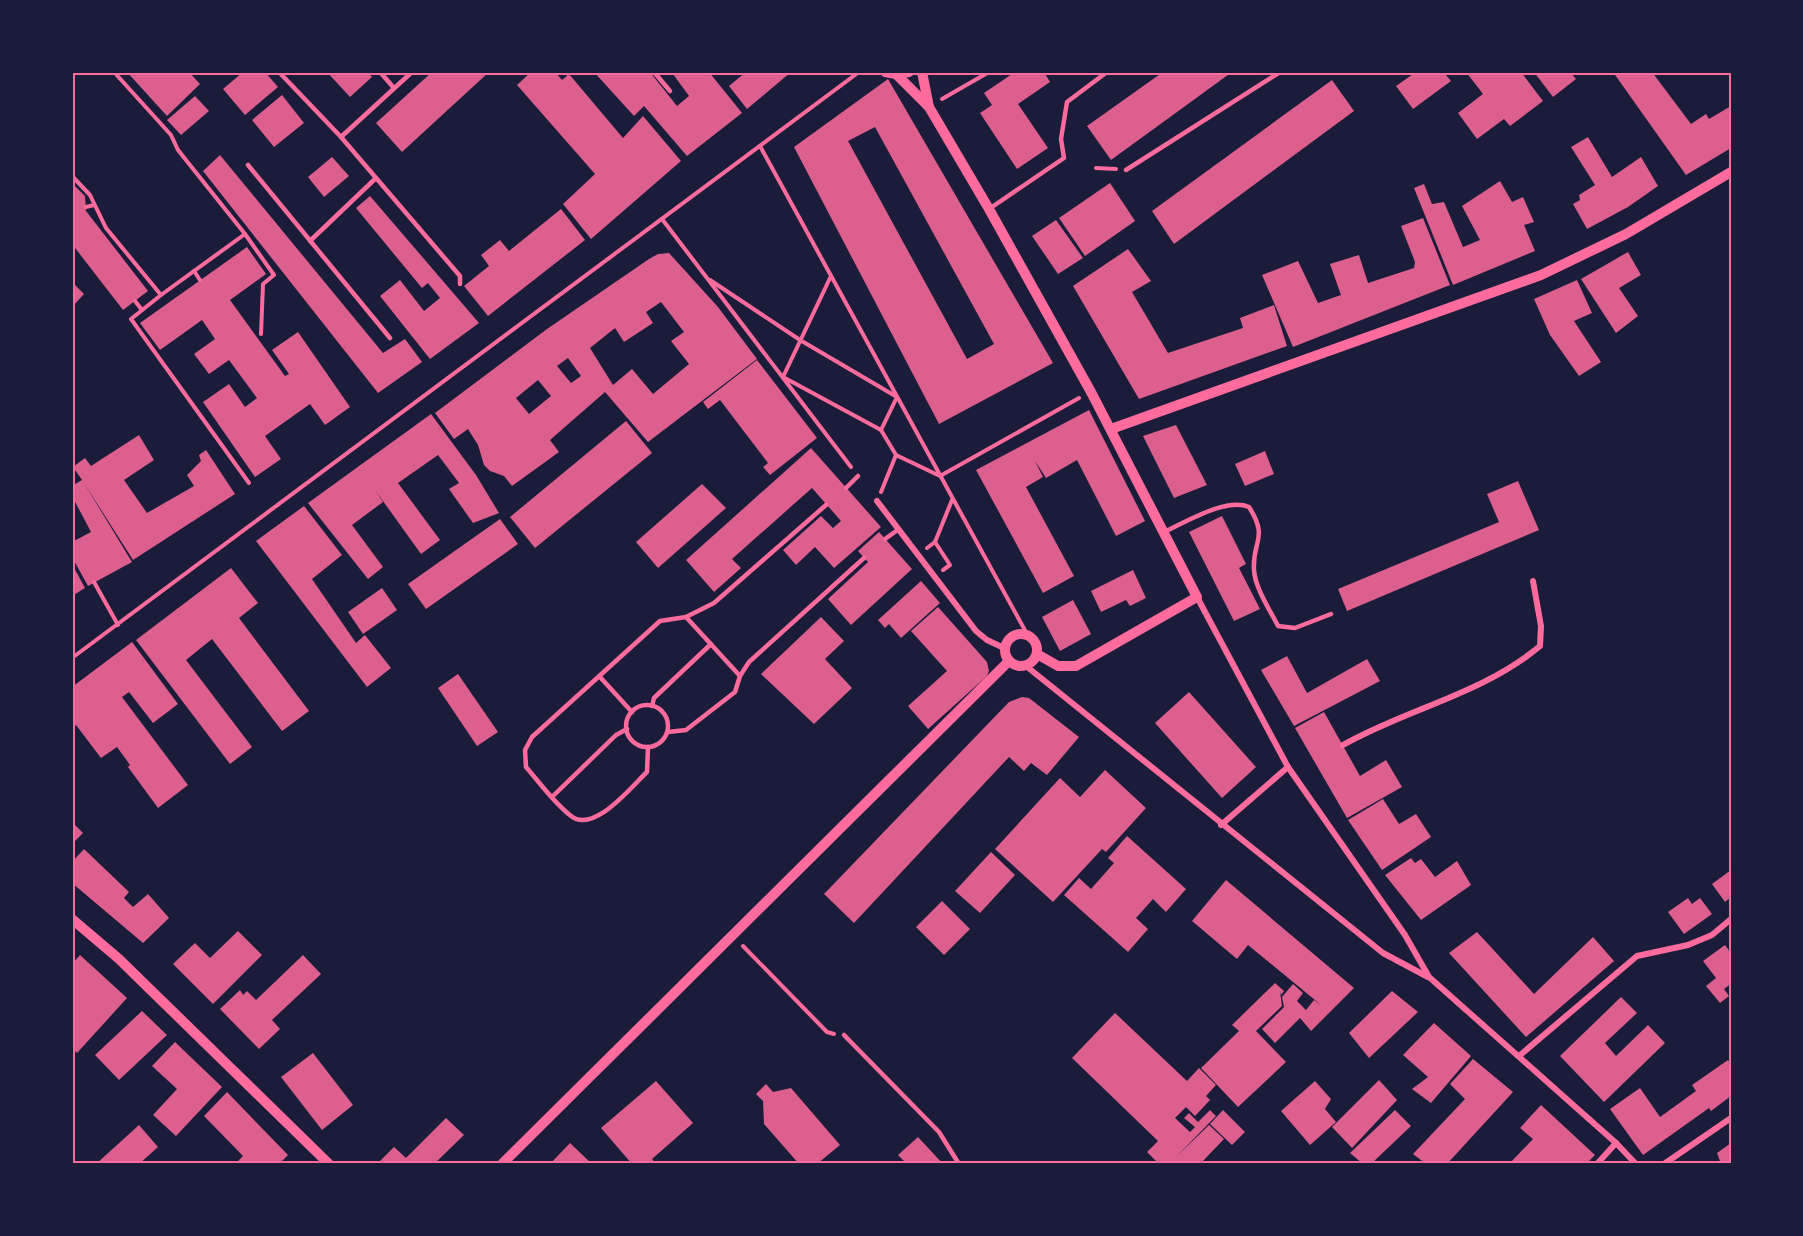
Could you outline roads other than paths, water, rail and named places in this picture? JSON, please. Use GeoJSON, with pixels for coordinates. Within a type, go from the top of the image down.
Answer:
{"type":"FeatureCollection","features":[{"type":"Feature","properties":{"kind":"street"},"geometry":{"type":"LineString","coordinates":[[890,73],[909,72]]}},
{"type":"Feature","properties":{"kind":"street"},"geometry":{"type":"LineString","coordinates":[[922,72],[929,107]]}},
{"type":"Feature","properties":{"kind":"street"},"geometry":{"type":"LineString","coordinates":[[890,73],[929,107],[1091,392],[1288,767],[1405,935],[1429,977]]}},
{"type":"Feature","properties":{"kind":"street"},"geometry":{"type":"LineString","coordinates":[[1111,429],[1541,275],[1626,234],[1731,172]]}},
{"type":"Feature","properties":{"kind":"street"},"geometry":{"type":"LineString","coordinates":[[877,501],[976,631],[987,640],[1004,648],[1009,661],[1016,666],[1026,666],[1383,953],[1429,977],[1520,1056],[1636,1164]]}},
{"type":"Feature","properties":{"kind":"street"},"geometry":{"type":"LineString","coordinates":[[1343,745],[1371,729],[1468,689],[1527,657],[1540,646],[1541,626],[1533,582]]}},
{"type":"Feature","properties":{"kind":"street"},"geometry":{"type":"LineString","coordinates":[[1037,654],[1058,666],[1076,666],[1197,597]]}},
{"type":"Feature","properties":{"kind":"street"},"geometry":{"type":"LineString","coordinates":[[1004,648],[1012,636],[1027,634],[1035,641],[1037,654]]}},
{"type":"Feature","properties":{"kind":"street"},"geometry":{"type":"LineString","coordinates":[[1026,666],[1037,654]]}},
{"type":"Feature","properties":{"kind":"street"},"geometry":{"type":"LineString","coordinates":[[502,1164],[1009,661]]}},
{"type":"Feature","properties":{"kind":"street"},"geometry":{"type":"LineString","coordinates":[[1221,825],[1288,767]]}},
{"type":"Feature","properties":{"kind":"street"},"geometry":{"type":"LineString","coordinates":[[72,919],[127,967],[329,1164]]}},
{"type":"Feature","properties":{"kind":"street"},"geometry":{"type":"LineString","coordinates":[[1520,1056],[1637,956],[1688,945],[1712,935],[1731,919]]}},
{"type":"Feature","properties":{"kind":"street"},"geometry":{"type":"LineString","coordinates":[[1664,1164],[1731,1119]]}},
{"type":"Feature","properties":{"kind":"street"},"geometry":{"type":"LineString","coordinates":[[1597,1164],[1616,1143]]}},
{"type":"Feature","properties":{"kind":"lane"},"geometry":{"type":"LineString","coordinates":[[279,72],[341,137],[460,276],[460,284]]}},
{"type":"Feature","properties":{"kind":"lane"},"geometry":{"type":"LineString","coordinates":[[380,72],[394,88]]}},
{"type":"Feature","properties":{"kind":"lane"},"geometry":{"type":"LineString","coordinates":[[341,137],[412,72]]}},
{"type":"Feature","properties":{"kind":"lane"},"geometry":{"type":"LineString","coordinates":[[654,72],[670,91]]}},
{"type":"Feature","properties":{"kind":"lane"},"geometry":{"type":"LineString","coordinates":[[989,210],[1064,158],[1061,139],[1067,102],[1107,72]]}},
{"type":"Feature","properties":{"kind":"lane"},"geometry":{"type":"LineString","coordinates":[[1126,170],[1280,72]]}},
{"type":"Feature","properties":{"kind":"lane"},"geometry":{"type":"LineString","coordinates":[[248,165],[390,338]]}},
{"type":"Feature","properties":{"kind":"lane"},"geometry":{"type":"LineString","coordinates":[[310,241],[376,178]]}},
{"type":"Feature","properties":{"kind":"lane"},"geometry":{"type":"LineString","coordinates":[[846,488],[858,476]]}},
{"type":"Feature","properties":{"kind":"lane"},"geometry":{"type":"LineString","coordinates":[[1164,532],[1226,505],[1239,502],[1250,507],[1260,529],[1254,560],[1255,577],[1278,626],[1295,628],[1331,614]]}},
{"type":"Feature","properties":{"kind":"lane"},"geometry":{"type":"LineString","coordinates":[[648,747],[647,772],[596,818],[576,819],[526,767],[525,750],[532,738],[660,621],[686,617],[714,603],[826,505]]}},
{"type":"Feature","properties":{"kind":"lane"},"geometry":{"type":"LineString","coordinates":[[885,539],[899,529]]}},
{"type":"Feature","properties":{"kind":"lane"},"geometry":{"type":"LineString","coordinates":[[668,732],[666,716],[652,706],[637,708],[632,712],[627,729],[635,744],[648,747],[657,745],[668,732],[686,730],[735,692],[740,676],[750,662],[864,558]]}},
{"type":"Feature","properties":{"kind":"lane"},"geometry":{"type":"LineString","coordinates":[[686,617],[740,676]]}},
{"type":"Feature","properties":{"kind":"lane"},"geometry":{"type":"LineString","coordinates":[[652,706],[654,698],[711,644]]}},
{"type":"Feature","properties":{"kind":"lane"},"geometry":{"type":"LineString","coordinates":[[600,677],[632,712]]}},
{"type":"Feature","properties":{"kind":"lane"},"geometry":{"type":"LineString","coordinates":[[553,796],[616,735],[627,729]]}},
{"type":"Feature","properties":{"kind":"lane"},"geometry":{"type":"LineString","coordinates":[[844,1035],[939,1132],[959,1164]]}}]}
